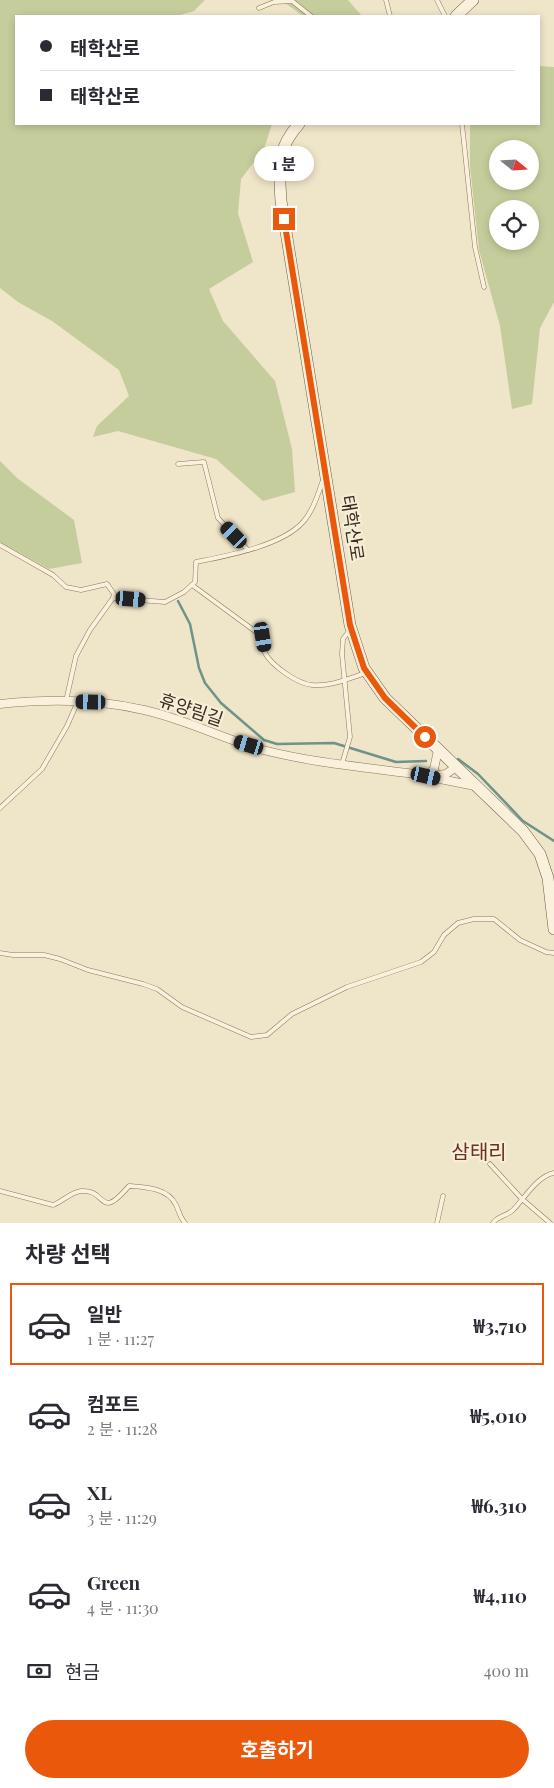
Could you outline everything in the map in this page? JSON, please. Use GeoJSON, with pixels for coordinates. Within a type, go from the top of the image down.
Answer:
{"type":"FeatureCollection","features":[{"type":"Feature","properties":{"kind":"street"},"geometry":{"type":"LineString","coordinates":[[457,15],[473,0]]}},
{"type":"Feature","properties":{"kind":"street","name":"태학산로"},"geometry":{"type":"LineString","coordinates":[[299,125],[289,135],[281,153],[281,201],[351,628],[368,673],[385,698],[523,831],[540,854],[550,870],[554,929]]}},
{"type":"Feature","properties":{"kind":"street","name":"휴양림길"},"geometry":{"type":"LineString","coordinates":[[0,704],[66,701],[91,702],[144,710],[263,750],[312,761],[426,776],[446,774],[456,767]]}},
{"type":"Feature","properties":{"kind":"street"},"geometry":{"type":"LineString","coordinates":[[426,776],[434,769],[438,750]]}},
{"type":"Feature","properties":{"kind":"street"},"geometry":{"type":"LineString","coordinates":[[426,776],[477,787]]}},
{"type":"Feature","properties":{"kind":"lane"},"geometry":{"type":"LineString","coordinates":[[386,0],[390,15]]}},
{"type":"Feature","properties":{"kind":"lane"},"geometry":{"type":"LineString","coordinates":[[437,0],[444,15]]}},
{"type":"Feature","properties":{"kind":"lane"},"geometry":{"type":"LineString","coordinates":[[260,8],[274,2],[292,1],[310,15]]}},
{"type":"Feature","properties":{"kind":"lane"},"geometry":{"type":"LineString","coordinates":[[462,125],[475,247],[484,287]]}},
{"type":"Feature","properties":{"kind":"lane"},"geometry":{"type":"LineString","coordinates":[[178,464],[204,462],[218,518],[248,550]]}},
{"type":"Feature","properties":{"kind":"lane"},"geometry":{"type":"LineString","coordinates":[[113,598],[165,602],[184,592],[195,582],[196,562],[239,554],[291,533],[304,521],[326,473]]}},
{"type":"Feature","properties":{"kind":"lane"},"geometry":{"type":"LineString","coordinates":[[0,545],[53,575],[66,586],[81,590],[107,584],[114,594],[90,630],[76,656],[66,701]]}},
{"type":"Feature","properties":{"kind":"lane"},"geometry":{"type":"LineString","coordinates":[[192,585],[263,637],[266,653],[277,666],[293,679],[312,685],[344,680],[368,673]]}},
{"type":"Feature","properties":{"kind":"lane"},"geometry":{"type":"LineString","coordinates":[[342,765],[349,740],[342,654],[343,639],[351,628]]}},
{"type":"Feature","properties":{"kind":"lane"},"geometry":{"type":"LineString","coordinates":[[0,808],[42,769],[67,726],[78,701]]}},
{"type":"Feature","properties":{"kind":"lane"},"geometry":{"type":"LineString","coordinates":[[0,953],[44,955],[88,970],[143,984],[157,989],[182,1007],[251,1037],[267,1035],[292,1014],[348,987],[421,962],[434,952],[444,935],[458,923],[474,918],[494,919],[520,940],[546,952],[554,953]]}},
{"type":"Feature","properties":{"kind":"lane"},"geometry":{"type":"LineString","coordinates":[[490,1164],[522,1199],[550,1223]]}},
{"type":"Feature","properties":{"kind":"lane"},"geometry":{"type":"LineString","coordinates":[[493,1223],[494,1220],[511,1212],[540,1180],[554,1173]]}},
{"type":"Feature","properties":{"kind":"lane"},"geometry":{"type":"LineString","coordinates":[[0,1191],[52,1205],[61,1202],[78,1191],[87,1191],[96,1194],[106,1204],[111,1204],[129,1186],[142,1187],[161,1191],[169,1196],[184,1223]]}},
{"type":"Feature","properties":{"kind":"lane"},"geometry":{"type":"LineString","coordinates":[[437,1223],[443,1196]]}},
{"type":"Feature","properties":{"kind":"green space"},"geometry":{"type":"Polygon","coordinates":[[[0,0],[205,0],[194,11],[180,15],[15,15],[15,125],[272,125],[264,149],[241,179],[238,213],[253,262],[209,289],[223,321],[275,381],[292,449],[295,492],[263,501],[216,459],[118,431],[93,437],[97,426],[129,396],[119,370],[52,321],[18,302],[0,288],[0,0]]]}},
{"type":"Feature","properties":{"kind":"green space"},"geometry":{"type":"Polygon","coordinates":[[[281,0],[348,0],[361,15],[302,15],[281,0]]]}},
{"type":"Feature","properties":{"kind":"green space"},"geometry":{"type":"Polygon","coordinates":[[[540,66],[554,67],[554,302],[540,328],[532,404],[512,409],[500,326],[479,250],[470,166],[470,125],[540,125],[540,66]]]}},
{"type":"Feature","properties":{"kind":"green space"},"geometry":{"type":"Polygon","coordinates":[[[0,461],[17,478],[74,520],[82,563],[49,569],[0,542],[0,461]]]}},
{"type":"Feature","properties":{"kind":"waterway"},"geometry":{"type":"LineString","coordinates":[[178,601],[190,624],[199,668],[205,683],[221,703],[264,740],[277,744],[334,743],[396,762],[426,761]]}},
{"type":"Feature","properties":{"kind":"waterway"},"geometry":{"type":"LineString","coordinates":[[458,759],[478,774],[523,821],[554,841]]}},
{"type":"Feature","properties":{"kind":"district","name":"삼태리"},"geometry":{"type":"Point","coordinates":[479,1152]}},
{"type":"Feature","properties":{"kind":"route"},"geometry":{"type":"LineString","coordinates":[[284,219],[350,625],[364,668],[385,698],[425,737]]}}]}
